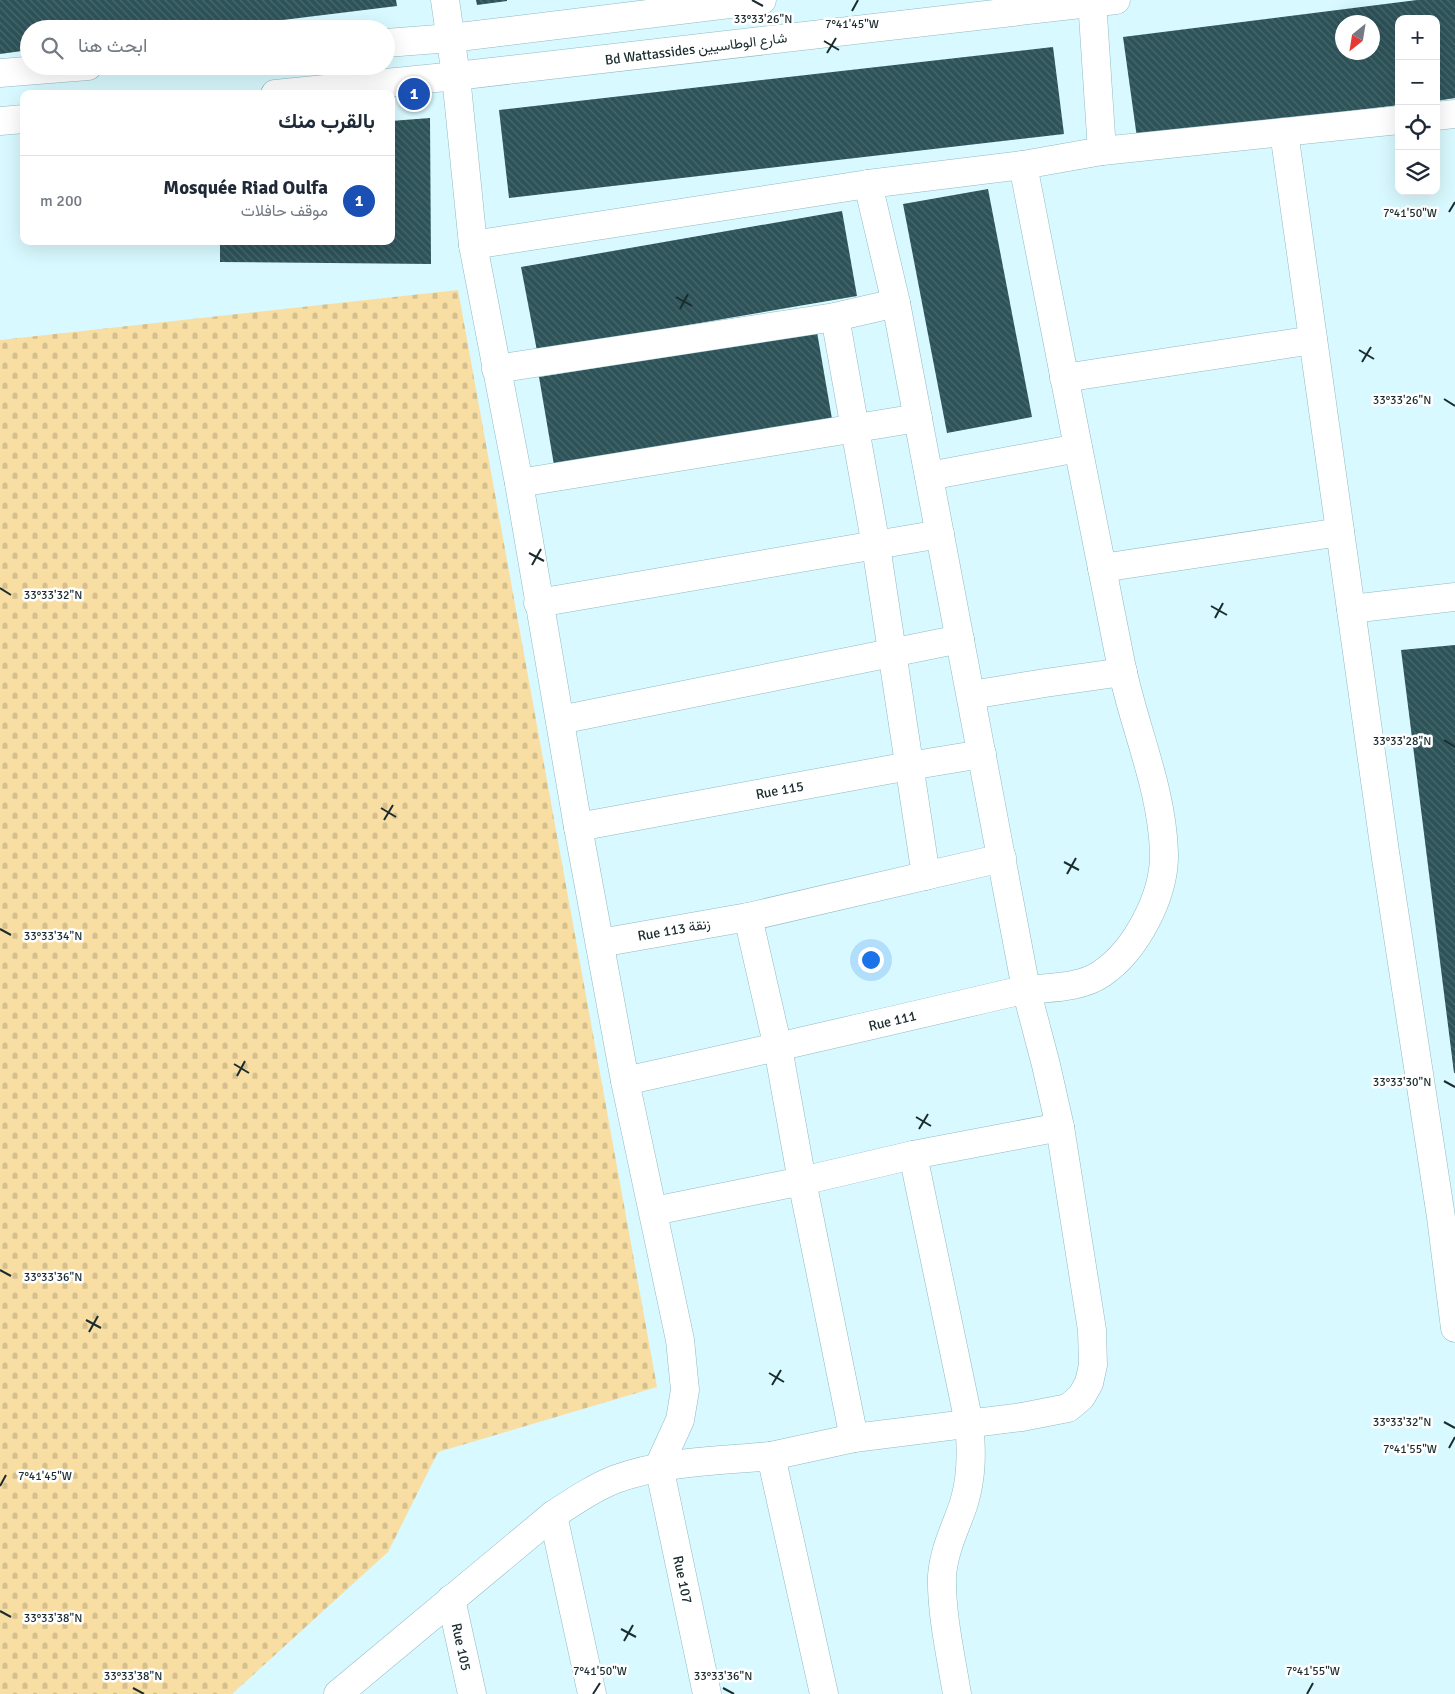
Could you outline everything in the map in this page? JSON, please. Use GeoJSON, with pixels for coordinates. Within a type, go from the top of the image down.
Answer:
{"type":"FeatureCollection","features":[{"type":"Feature","properties":{"kind":"street"},"geometry":{"type":"LineString","coordinates":[[445,0],[456,76],[473,245],[519,483],[538,603],[625,1081],[654,1210],[680,1340],[685,1390],[680,1420],[659,1466]]}},
{"type":"Feature","properties":{"kind":"street"},"geometry":{"type":"LineString","coordinates":[[395,42],[451,38],[762,0]]}},
{"type":"Feature","properties":{"kind":"street"},"geometry":{"type":"LineString","coordinates":[[1100,1],[1102,152]]}},
{"type":"Feature","properties":{"kind":"street","name":"Bd Wattassides شارع الوطاسيين"},"geometry":{"type":"LineString","coordinates":[[315,90],[456,76],[1100,1]]}},
{"type":"Feature","properties":{"kind":"street"},"geometry":{"type":"LineString","coordinates":[[0,73],[20,71]]}},
{"type":"Feature","properties":{"kind":"street"},"geometry":{"type":"LineString","coordinates":[[1440,116],[1455,114]]}},
{"type":"Feature","properties":{"kind":"street"},"geometry":{"type":"LineString","coordinates":[[0,121],[20,118]]}},
{"type":"Feature","properties":{"kind":"street"},"geometry":{"type":"LineString","coordinates":[[473,245],[868,184],[1023,165],[1102,152],[1395,120]]}},
{"type":"Feature","properties":{"kind":"street"},"geometry":{"type":"LineString","coordinates":[[1284,132],[1385,852],[1448,1217],[1455,1328]]}},
{"type":"Feature","properties":{"kind":"street","name":"Rue 111"},"geometry":{"type":"LineString","coordinates":[[625,1081],[778,1048],[1026,989],[1073,985],[1098,977],[1116,963],[1141,930],[1158,895],[1164,855],[1155,785],[1123,672],[1023,165]]}},
{"type":"Feature","properties":{"kind":"street"},"geometry":{"type":"LineString","coordinates":[[347,1691],[451,1599],[552,1515],[582,1495],[615,1479],[659,1466],[771,1456],[854,1438],[1022,1417],[1068,1408],[1082,1397],[1089,1383],[1093,1365],[1092,1330],[1060,1127],[1026,989],[896,303],[868,184]]}},
{"type":"Feature","properties":{"kind":"street"},"geometry":{"type":"LineString","coordinates":[[496,369],[835,317],[896,303]]}},
{"type":"Feature","properties":{"kind":"street"},"geometry":{"type":"LineString","coordinates":[[835,317],[876,546],[926,876]]}},
{"type":"Feature","properties":{"kind":"street"},"geometry":{"type":"LineString","coordinates":[[1064,378],[1313,340]]}},
{"type":"Feature","properties":{"kind":"street"},"geometry":{"type":"LineString","coordinates":[[519,483],[918,418]]}},
{"type":"Feature","properties":{"kind":"street"},"geometry":{"type":"LineString","coordinates":[[929,476],[1078,448]]}},
{"type":"Feature","properties":{"kind":"street"},"geometry":{"type":"LineString","coordinates":[[1102,568],[1340,532]]}},
{"type":"Feature","properties":{"kind":"street"},"geometry":{"type":"LineString","coordinates":[[538,603],[940,534]]}},
{"type":"Feature","properties":{"kind":"street"},"geometry":{"type":"LineString","coordinates":[[1351,609],[1455,597]]}},
{"type":"Feature","properties":{"kind":"street"},"geometry":{"type":"LineString","coordinates":[[560,720],[960,639]]}},
{"type":"Feature","properties":{"kind":"street"},"geometry":{"type":"LineString","coordinates":[[971,695],[1123,672]]}},
{"type":"Feature","properties":{"kind":"street","name":"Rue 115"},"geometry":{"type":"LineString","coordinates":[[578,827],[982,754]]}},
{"type":"Feature","properties":{"kind":"street","name":"Rue 113 زنقة"},"geometry":{"type":"LineString","coordinates":[[600,943],[748,917],[1002,858]]}},
{"type":"Feature","properties":{"kind":"street"},"geometry":{"type":"LineString","coordinates":[[748,917],[778,1048],[802,1181],[854,1438]]}},
{"type":"Feature","properties":{"kind":"street"},"geometry":{"type":"LineString","coordinates":[[654,1210],[802,1181],[913,1155],[1060,1127]]}},
{"type":"Feature","properties":{"kind":"street"},"geometry":{"type":"LineString","coordinates":[[913,1155],[969,1423],[972,1448],[971,1476],[964,1504],[946,1549],[942,1575],[943,1602],[957,1694]]}},
{"type":"Feature","properties":{"kind":"street"},"geometry":{"type":"LineString","coordinates":[[771,1456],[824,1694]]}},
{"type":"Feature","properties":{"kind":"street","name":"Rue 107"},"geometry":{"type":"LineString","coordinates":[[659,1466],[707,1694]]}},
{"type":"Feature","properties":{"kind":"street"},"geometry":{"type":"LineString","coordinates":[[552,1515],[592,1694]]}},
{"type":"Feature","properties":{"kind":"street","name":"Rue 105"},"geometry":{"type":"LineString","coordinates":[[451,1599],[472,1694]]}},
{"type":"Feature","properties":{"kind":"green space"},"geometry":{"type":"Polygon","coordinates":[[[458,290],[657,1387],[438,1452],[388,1552],[232,1694],[0,1694],[0,340],[458,290]]]}},
{"type":"Feature","properties":{"kind":"building"},"geometry":{"type":"Polygon","coordinates":[[[0,0],[396,0],[397,6],[283,20],[20,20],[20,51],[0,54],[0,0]]]}},
{"type":"Feature","properties":{"kind":"building"},"geometry":{"type":"Polygon","coordinates":[[[476,0],[507,0],[507,1],[477,5],[476,0]]]}},
{"type":"Feature","properties":{"kind":"building"},"geometry":{"type":"Polygon","coordinates":[[[1417,0],[1455,0],[1455,98],[1440,100],[1440,15],[1395,15],[1395,106],[1137,138],[1123,37],[1417,0]]]}},
{"type":"Feature","properties":{"kind":"building"},"geometry":{"type":"Polygon","coordinates":[[[1053,47],[1064,134],[509,198],[499,110],[1053,47]]]}},
{"type":"Feature","properties":{"kind":"building"},"geometry":{"type":"Polygon","coordinates":[[[430,118],[431,264],[220,262],[220,245],[395,245],[395,121],[430,118]]]}},
{"type":"Feature","properties":{"kind":"building"},"geometry":{"type":"Polygon","coordinates":[[[988,189],[1032,417],[947,433],[903,204],[988,189]]]}},
{"type":"Feature","properties":{"kind":"building"},"geometry":{"type":"Polygon","coordinates":[[[842,211],[857,296],[537,351],[521,267],[842,211]]]}},
{"type":"Feature","properties":{"kind":"building"},"geometry":{"type":"Polygon","coordinates":[[[817,332],[832,419],[554,465],[539,377],[817,332]]]}},
{"type":"Feature","properties":{"kind":"building"},"geometry":{"type":"Polygon","coordinates":[[[1455,645],[1455,1073],[1454,1073],[1401,650],[1455,645]]]}},
{"type":"Feature","properties":{"kind":"place","name":"Mosquée Riad Oulfa"},"geometry":{"type":"Point","coordinates":[414,94]}}]}
